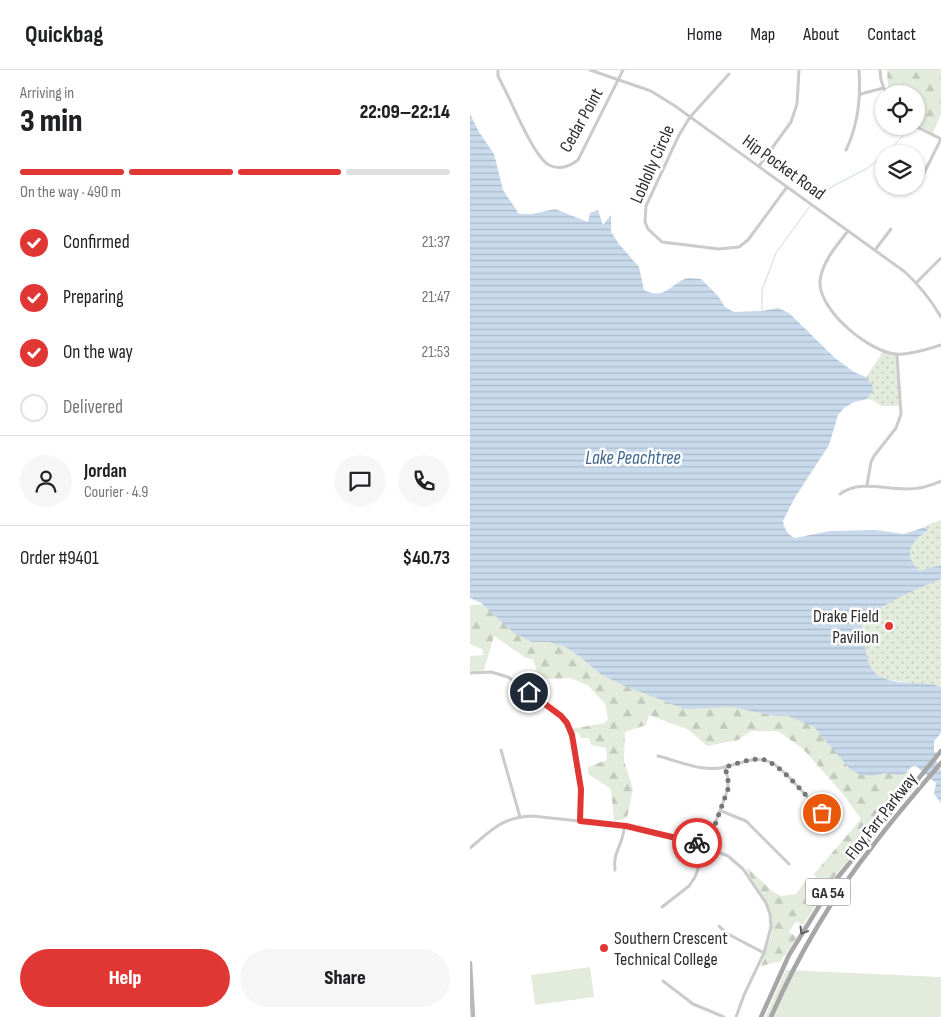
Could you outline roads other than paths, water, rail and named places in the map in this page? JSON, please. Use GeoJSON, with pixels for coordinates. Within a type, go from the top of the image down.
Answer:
{"type":"FeatureCollection","features":[{"type":"Feature","properties":{"kind":"main road","name":"Floy Farr Parkway"},"geometry":{"type":"LineString","coordinates":[[761,1017],[789,955],[829,890],[941,752]]}},
{"type":"Feature","properties":{"kind":"main road","name":"Floy Farr Parkway"},"geometry":{"type":"LineString","coordinates":[[771,1017],[799,957],[822,919],[874,844],[941,763]]}},
{"type":"Feature","properties":{"kind":"main road"},"geometry":{"type":"LineString","coordinates":[[470,963],[473,1017]]}},
{"type":"Feature","properties":{"kind":"street","name":"Hip Pocket Road"},"geometry":{"type":"LineString","coordinates":[[590,70],[651,91],[690,116],[917,282],[941,317]]}},
{"type":"Feature","properties":{"kind":"street"},"geometry":{"type":"LineString","coordinates":[[620,79],[623,70]]}},
{"type":"Feature","properties":{"kind":"street"},"geometry":{"type":"LineString","coordinates":[[759,166],[791,122],[797,104],[799,70]]}},
{"type":"Feature","properties":{"kind":"street"},"geometry":{"type":"LineString","coordinates":[[846,150],[854,128],[861,94],[859,70]]}},
{"type":"Feature","properties":{"kind":"street"},"geometry":{"type":"LineString","coordinates":[[880,70],[883,85]]}},
{"type":"Feature","properties":{"kind":"street","name":"Cedar Point"},"geometry":{"type":"LineString","coordinates":[[498,71],[498,76],[538,155],[549,165],[560,168],[569,167],[578,160],[620,79]]}},
{"type":"Feature","properties":{"kind":"street"},"geometry":{"type":"LineString","coordinates":[[690,116],[729,74]]}},
{"type":"Feature","properties":{"kind":"street"},"geometry":{"type":"LineString","coordinates":[[861,94],[875,90]]}},
{"type":"Feature","properties":{"kind":"street","name":"Loblolly Circle"},"geometry":{"type":"LineString","coordinates":[[690,116],[679,135],[646,206],[645,222],[648,229],[662,242],[719,249],[739,247],[754,233],[787,187]]}},
{"type":"Feature","properties":{"kind":"street"},"geometry":{"type":"LineString","coordinates":[[925,131],[941,138],[925,171]]}},
{"type":"Feature","properties":{"kind":"street"},"geometry":{"type":"LineString","coordinates":[[875,250],[891,230]]}},
{"type":"Feature","properties":{"kind":"street"},"geometry":{"type":"LineString","coordinates":[[848,231],[830,256],[822,273],[821,288],[825,300],[838,317],[869,345],[883,352],[897,354],[941,345]]}},
{"type":"Feature","properties":{"kind":"street"},"geometry":{"type":"LineString","coordinates":[[917,282],[941,258]]}},
{"type":"Feature","properties":{"kind":"street"},"geometry":{"type":"LineString","coordinates":[[867,486],[868,474],[874,456],[896,428],[901,414],[897,354]]}},
{"type":"Feature","properties":{"kind":"street"},"geometry":{"type":"LineString","coordinates":[[840,494],[846,489],[867,486],[905,489],[927,486],[941,481]]}},
{"type":"Feature","properties":{"kind":"street"},"geometry":{"type":"LineString","coordinates":[[470,673],[491,672],[508,676],[561,716],[567,723],[572,735],[581,789],[580,821]]}},
{"type":"Feature","properties":{"kind":"street"},"geometry":{"type":"LineString","coordinates":[[501,750],[520,817]]}},
{"type":"Feature","properties":{"kind":"street"},"geometry":{"type":"LineString","coordinates":[[658,756],[707,769],[725,767],[758,759],[772,763],[822,813]]}},
{"type":"Feature","properties":{"kind":"street"},"geometry":{"type":"LineString","coordinates":[[662,907],[692,883],[721,811],[728,784],[725,767]]}},
{"type":"Feature","properties":{"kind":"street"},"geometry":{"type":"LineString","coordinates":[[721,811],[746,821],[789,864]]}},
{"type":"Feature","properties":{"kind":"street"},"geometry":{"type":"LineString","coordinates":[[470,847],[501,823],[520,817],[532,816],[624,826],[696,842],[728,856],[747,873],[764,898],[771,919],[769,938],[764,953],[736,1017]]}},
{"type":"Feature","properties":{"kind":"street"},"geometry":{"type":"LineString","coordinates":[[615,870],[615,856],[624,832],[624,826]]}},
{"type":"Feature","properties":{"kind":"street"},"geometry":{"type":"LineString","coordinates":[[719,926],[726,933],[764,953]]}},
{"type":"Feature","properties":{"kind":"street"},"geometry":{"type":"LineString","coordinates":[[663,980],[693,1004],[724,1017]]}},
{"type":"Feature","properties":{"kind":"water","name":"Lake Peachtree"},"geometry":{"type":"Polygon","coordinates":[[[470,114],[479,132],[494,154],[503,190],[519,214],[532,214],[555,209],[588,222],[590,213],[598,210],[603,225],[611,215],[611,232],[639,267],[644,290],[658,293],[668,290],[688,278],[701,279],[718,296],[725,307],[734,312],[762,311],[778,308],[789,313],[835,358],[854,372],[866,377],[872,385],[873,391],[867,399],[854,402],[844,408],[838,415],[829,445],[794,499],[783,521],[784,527],[795,538],[830,531],[875,530],[904,534],[925,527],[928,531],[913,544],[910,554],[911,559],[919,571],[941,565],[941,579],[910,592],[874,612],[866,619],[862,626],[869,662],[872,670],[878,675],[898,682],[941,687],[941,733],[934,741],[934,751],[941,771],[941,803],[934,794],[936,783],[916,766],[911,767],[906,773],[900,775],[885,773],[872,776],[861,775],[851,770],[814,727],[788,716],[775,716],[732,707],[685,709],[602,675],[564,646],[549,642],[532,642],[514,633],[481,603],[470,598],[470,114]]]}},
{"type":"Feature","properties":{"kind":"waterway"},"geometry":{"type":"LineString","coordinates":[[894,145],[903,136]]}},
{"type":"Feature","properties":{"kind":"waterway"},"geometry":{"type":"LineString","coordinates":[[815,199],[833,186],[875,162]]}},
{"type":"Feature","properties":{"kind":"waterway"},"geometry":{"type":"LineString","coordinates":[[762,312],[762,290],[776,253],[810,206]]}},
{"type":"Feature","properties":{"kind":"place","name":"Drake Field Pavilion"},"geometry":{"type":"Point","coordinates":[889,626]}},
{"type":"Feature","properties":{"kind":"place","name":"Southern Crescent Technical College"},"geometry":{"type":"Point","coordinates":[604,948]}}]}
